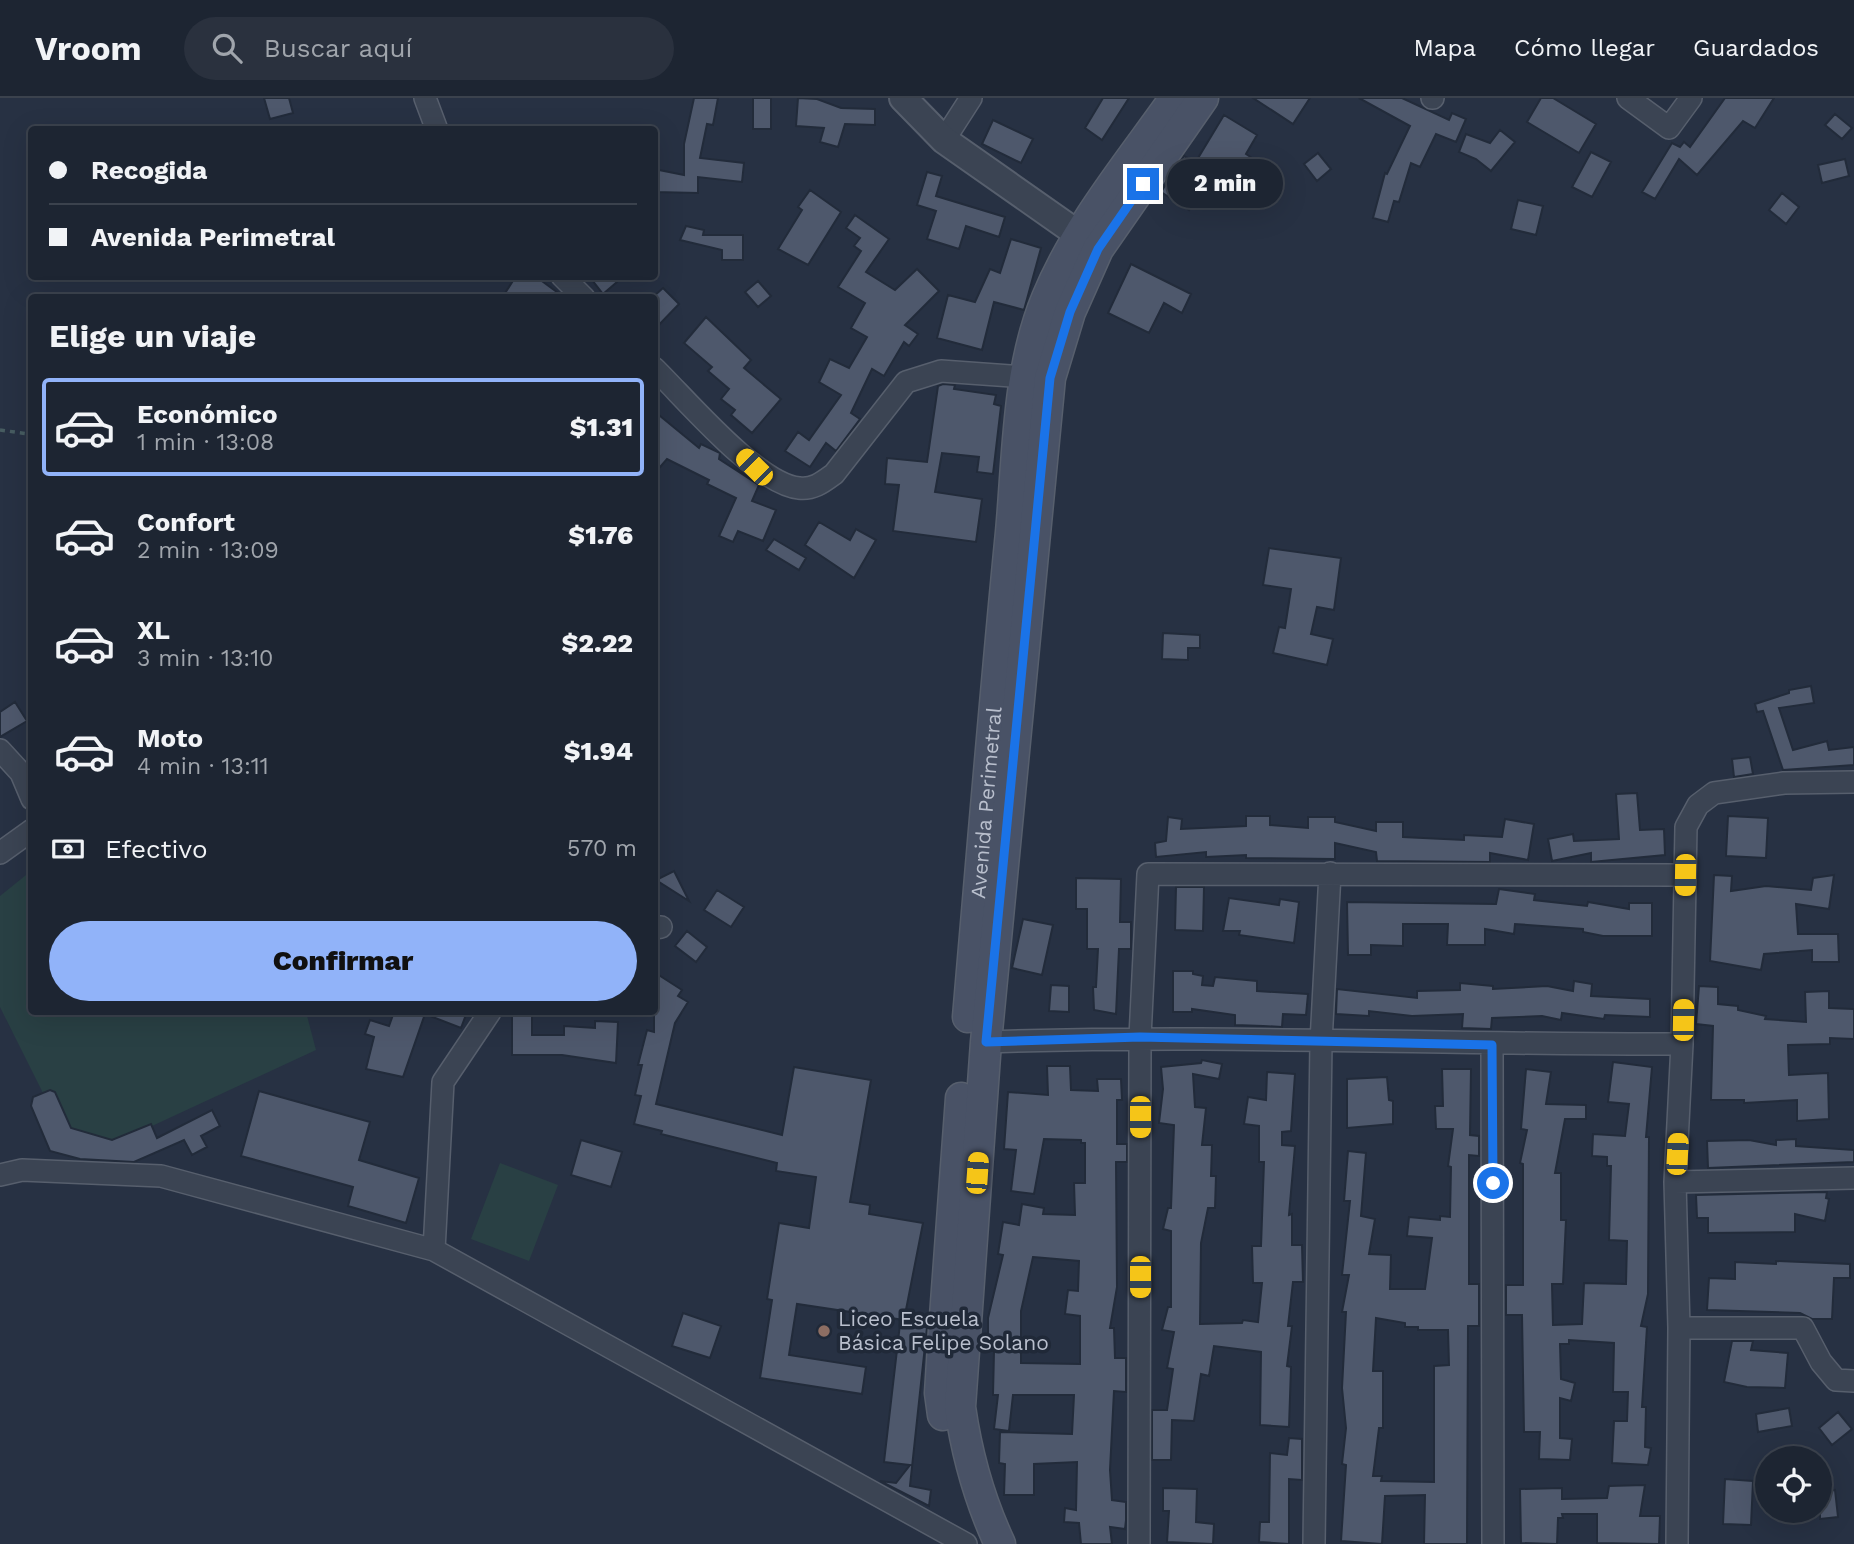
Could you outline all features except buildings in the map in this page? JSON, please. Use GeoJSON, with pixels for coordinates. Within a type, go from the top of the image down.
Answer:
{"type":"FeatureCollection","features":[{"type":"Feature","properties":{"kind":"main road","name":"Avenida Perimetral"},"geometry":{"type":"LineString","coordinates":[[1000,1544],[985,1512],[968,1461],[960,1407],[986,1042],[1050,378],[1088,241],[1175,98]]}},
{"type":"Feature","properties":{"kind":"main road","name":"Avenida Perimetral"},"geometry":{"type":"LineString","coordinates":[[978,1544],[950,1463],[940,1393],[966,1043],[1026,377],[1046,299],[1088,241],[1203,98]]}},
{"type":"Feature","properties":{"kind":"street"},"geometry":{"type":"LineString","coordinates":[[425,98],[436,126]]}},
{"type":"Feature","properties":{"kind":"street"},"geometry":{"type":"LineString","coordinates":[[903,98],[944,140],[1088,241]]}},
{"type":"Feature","properties":{"kind":"street"},"geometry":{"type":"LineString","coordinates":[[944,140],[971,98]]}},
{"type":"Feature","properties":{"kind":"street"},"geometry":{"type":"LineString","coordinates":[[1628,98],[1669,128],[1691,98]]}},
{"type":"Feature","properties":{"kind":"street"},"geometry":{"type":"LineString","coordinates":[[566,280],[579,294]]}},
{"type":"Feature","properties":{"kind":"street"},"geometry":{"type":"LineString","coordinates":[[658,372],[754,467],[782,484],[801,489],[818,486],[834,474],[906,382],[941,371],[1026,377]]}},
{"type":"Feature","properties":{"kind":"street"},"geometry":{"type":"LineString","coordinates":[[0,750],[21,773],[28,790]]}},
{"type":"Feature","properties":{"kind":"street"},"geometry":{"type":"LineString","coordinates":[[1677,1544],[1679,1328],[1675,1182],[1682,1044],[1686,827],[1698,805],[1714,793],[1784,783],[1854,782]]}},
{"type":"Feature","properties":{"kind":"street"},"geometry":{"type":"LineString","coordinates":[[0,853],[28,833]]}},
{"type":"Feature","properties":{"kind":"street"},"geometry":{"type":"LineString","coordinates":[[1314,1544],[1321,1042],[1330,873]]}},
{"type":"Feature","properties":{"kind":"street"},"geometry":{"type":"LineString","coordinates":[[1139,1544],[1140,1037],[1149,874],[1685,875]]}},
{"type":"Feature","properties":{"kind":"street"},"geometry":{"type":"LineString","coordinates":[[433,1250],[443,1083],[488,1015]]}},
{"type":"Feature","properties":{"kind":"street"},"geometry":{"type":"LineString","coordinates":[[986,1042],[1140,1037],[1492,1045],[1682,1044]]}},
{"type":"Feature","properties":{"kind":"street"},"geometry":{"type":"LineString","coordinates":[[1492,1045],[1493,1544]]}},
{"type":"Feature","properties":{"kind":"street"},"geometry":{"type":"LineString","coordinates":[[0,1175],[22,1170],[162,1177],[433,1250],[966,1544]]}},
{"type":"Feature","properties":{"kind":"street"},"geometry":{"type":"LineString","coordinates":[[1675,1182],[1854,1178]]}},
{"type":"Feature","properties":{"kind":"street"},"geometry":{"type":"LineString","coordinates":[[1679,1328],[1803,1328],[1821,1362],[1836,1380],[1854,1381]]}},
{"type":"Feature","properties":{"kind":"path"},"geometry":{"type":"LineString","coordinates":[[0,430],[28,434]]}},
{"type":"Feature","properties":{"kind":"green space"},"geometry":{"type":"Polygon","coordinates":[[[28,873],[28,1015],[307,1015],[316,1050],[152,1126],[147,1125],[112,1140],[71,1128],[43,1093],[0,1007],[0,896],[28,873]]]}},
{"type":"Feature","properties":{"kind":"green space"},"geometry":{"type":"Polygon","coordinates":[[[500,1163],[558,1185],[529,1261],[471,1239],[500,1163]]]}},
{"type":"Feature","properties":{"kind":"place","name":"Liceo Escuela Básica Felipe Solano"},"geometry":{"type":"Point","coordinates":[824,1331]}},
{"type":"Feature","properties":{"kind":"route"},"geometry":{"type":"LineString","coordinates":[[1143,184],[1098,249],[1070,312],[1050,378],[986,1042],[1140,1037],[1492,1045],[1493,1183]]}}]}
